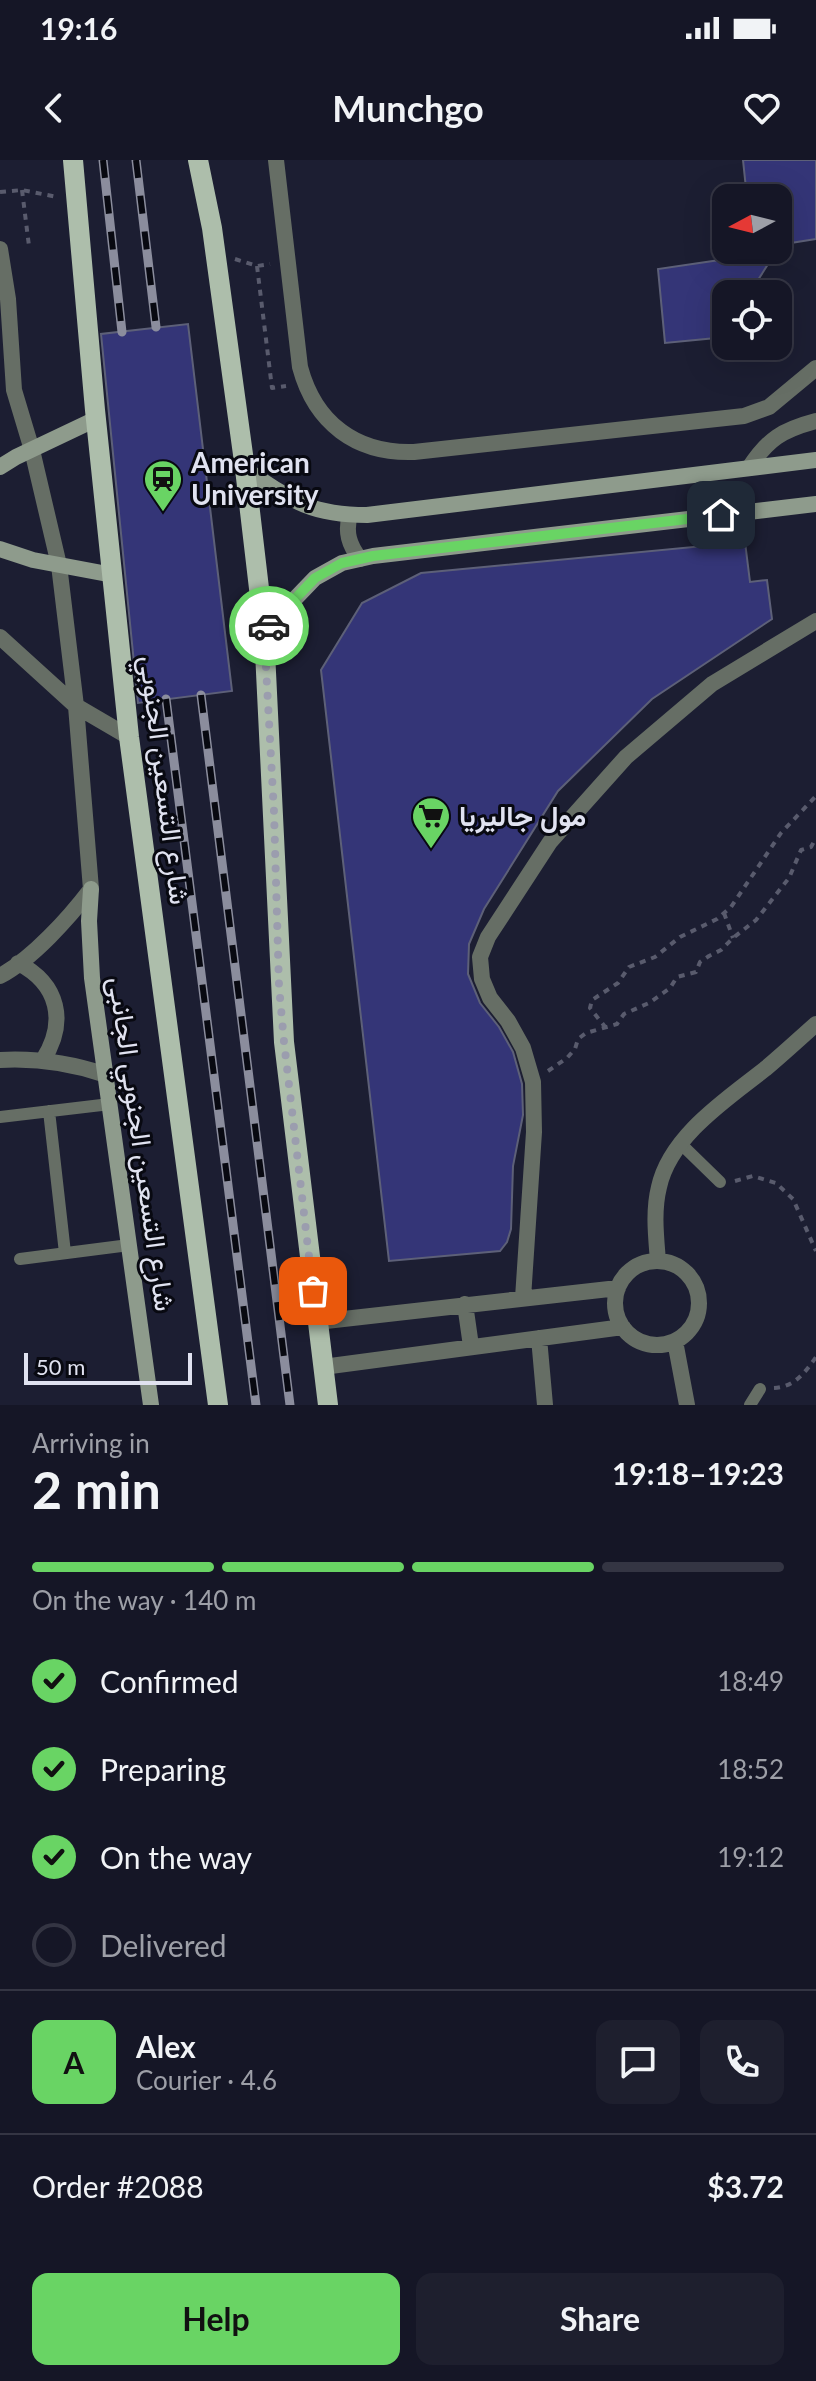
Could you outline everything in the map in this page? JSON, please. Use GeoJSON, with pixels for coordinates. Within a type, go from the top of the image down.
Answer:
{"type":"FeatureCollection","features":[{"type":"Feature","properties":{"kind":"main road","name":"شارع التسعين الجنوبي"},"geometry":{"type":"LineString","coordinates":[[73,160],[129,737],[218,1405]]}},
{"type":"Feature","properties":{"kind":"main road"},"geometry":{"type":"LineString","coordinates":[[198,160],[212,228],[264,631],[283,1028],[328,1405]]}},
{"type":"Feature","properties":{"kind":"street"},"geometry":{"type":"LineString","coordinates":[[276,160],[300,367],[305,384],[322,414],[348,437],[364,445],[380,450],[414,452],[744,416],[769,407],[816,368]]}},
{"type":"Feature","properties":{"kind":"street"},"geometry":{"type":"LineString","coordinates":[[0,249],[1,272],[8,299],[14,390],[32,450],[59,565],[76,706],[91,889],[72,915],[0,976]]}},
{"type":"Feature","properties":{"kind":"street"},"geometry":{"type":"LineString","coordinates":[[0,467],[96,419]]}},
{"type":"Feature","properties":{"kind":"street"},"geometry":{"type":"LineString","coordinates":[[749,468],[774,438],[791,428],[816,421]]}},
{"type":"Feature","properties":{"kind":"street"},"geometry":{"type":"LineString","coordinates":[[245,469],[307,507],[337,514],[367,515],[816,460]]}},
{"type":"Feature","properties":{"kind":"street"},"geometry":{"type":"LineString","coordinates":[[264,631],[315,578],[342,563],[816,504]]}},
{"type":"Feature","properties":{"kind":"street"},"geometry":{"type":"LineString","coordinates":[[350,515],[349,541],[360,559]]}},
{"type":"Feature","properties":{"kind":"street"},"geometry":{"type":"LineString","coordinates":[[0,549],[33,560],[113,575]]}},
{"type":"Feature","properties":{"kind":"street"},"geometry":{"type":"LineString","coordinates":[[523,1298],[534,1132],[533,1082],[523,1048],[490,998],[482,979],[480,957],[488,937],[550,842],[626,757],[712,684],[816,621]]}},
{"type":"Feature","properties":{"kind":"street"},"geometry":{"type":"LineString","coordinates":[[0,637],[76,706],[129,737]]}},
{"type":"Feature","properties":{"kind":"street","name":"شارع التسعين الجنوبي الجانبى"},"geometry":{"type":"LineString","coordinates":[[91,889],[92,978],[151,1405]]}},
{"type":"Feature","properties":{"kind":"street"},"geometry":{"type":"LineString","coordinates":[[18,963],[40,977],[54,999],[57,1011],[55,1037],[43,1060]]}},
{"type":"Feature","properties":{"kind":"street"},"geometry":{"type":"LineString","coordinates":[[658,1261],[655,1209],[659,1184],[669,1160],[706,1116],[816,1024]]}},
{"type":"Feature","properties":{"kind":"street"},"geometry":{"type":"LineString","coordinates":[[0,1060],[43,1060],[106,1075]]}},
{"type":"Feature","properties":{"kind":"street"},"geometry":{"type":"LineString","coordinates":[[658,1261],[684,1270],[693,1281],[699,1308],[687,1333],[664,1345],[641,1342],[631,1336],[617,1315],[615,1301],[618,1288],[634,1268],[658,1261]]}},
{"type":"Feature","properties":{"kind":"street"},"geometry":{"type":"LineString","coordinates":[[317,1322],[618,1288]]}},
{"type":"Feature","properties":{"kind":"street"},"geometry":{"type":"LineString","coordinates":[[465,1304],[471,1346]]}},
{"type":"Feature","properties":{"kind":"street"},"geometry":{"type":"LineString","coordinates":[[323,1367],[623,1327]]}},
{"type":"Feature","properties":{"kind":"street"},"geometry":{"type":"LineString","coordinates":[[539,1338],[545,1405]]}},
{"type":"Feature","properties":{"kind":"street"},"geometry":{"type":"LineString","coordinates":[[675,1341],[687,1405]]}},
{"type":"Feature","properties":{"kind":"lane"},"geometry":{"type":"LineString","coordinates":[[0,1117],[110,1104]]}},
{"type":"Feature","properties":{"kind":"lane"},"geometry":{"type":"LineString","coordinates":[[49,1111],[65,1253]]}},
{"type":"Feature","properties":{"kind":"lane"},"geometry":{"type":"LineString","coordinates":[[681,1144],[720,1182]]}},
{"type":"Feature","properties":{"kind":"lane"},"geometry":{"type":"LineString","coordinates":[[20,1259],[129,1245]]}},
{"type":"Feature","properties":{"kind":"lane"},"geometry":{"type":"LineString","coordinates":[[750,1405],[760,1389]]}},
{"type":"Feature","properties":{"kind":"path"},"geometry":{"type":"LineString","coordinates":[[22,190],[29,246]]}},
{"type":"Feature","properties":{"kind":"path"},"geometry":{"type":"LineString","coordinates":[[0,192],[22,190],[77,201]]}},
{"type":"Feature","properties":{"kind":"path"},"geometry":{"type":"LineString","coordinates":[[257,266],[272,388]]}},
{"type":"Feature","properties":{"kind":"path"},"geometry":{"type":"LineString","coordinates":[[606,1028],[590,1008],[592,1000],[618,983],[629,967],[655,957],[680,937],[717,919],[731,907],[781,833],[816,796]]}},
{"type":"Feature","properties":{"kind":"path"},"geometry":{"type":"LineString","coordinates":[[533,1082],[567,1058],[575,1049],[578,1039],[586,1033],[617,1024],[624,1014],[649,1003],[670,988],[677,977],[696,972],[700,962],[721,950],[756,920],[789,878],[801,850],[811,847],[816,838]]}},
{"type":"Feature","properties":{"kind":"path"},"geometry":{"type":"LineString","coordinates":[[724,913],[733,938]]}},
{"type":"Feature","properties":{"kind":"path"},"geometry":{"type":"LineString","coordinates":[[720,1182],[753,1176],[776,1183],[793,1199],[816,1251]]}},
{"type":"Feature","properties":{"kind":"path"},"geometry":{"type":"LineString","coordinates":[[760,1389],[783,1387],[803,1376],[816,1357]]}},
{"type":"Feature","properties":{"kind":"building"},"geometry":{"type":"Polygon","coordinates":[[[743,160],[816,160],[816,239],[792,243],[792,184],[746,184],[743,160]]]}},
{"type":"Feature","properties":{"kind":"building"},"geometry":{"type":"Polygon","coordinates":[[[712,261],[712,264],[768,264],[758,280],[712,280],[712,338],[665,343],[658,269],[712,261]]]}},
{"type":"Feature","properties":{"kind":"building","name":"American University"},"geometry":{"type":"Polygon","coordinates":[[[188,324],[232,691],[138,703],[101,334],[188,324]]]}},
{"type":"Feature","properties":{"kind":"building","name":"مول جاليريا"},"geometry":{"type":"Polygon","coordinates":[[[745,542],[750,582],[767,580],[772,619],[652,699],[558,791],[484,909],[469,944],[468,974],[480,1003],[513,1052],[522,1084],[523,1115],[513,1166],[511,1229],[507,1242],[500,1251],[389,1261],[321,670],[362,603],[421,573],[745,542]]]}},
{"type":"Feature","properties":{"kind":"railway"},"geometry":{"type":"LineString","coordinates":[[103,160],[122,332]]}},
{"type":"Feature","properties":{"kind":"railway"},"geometry":{"type":"LineString","coordinates":[[136,160],[156,327]]}},
{"type":"Feature","properties":{"kind":"railway"},"geometry":{"type":"LineString","coordinates":[[201,695],[290,1405]]}},
{"type":"Feature","properties":{"kind":"railway"},"geometry":{"type":"LineString","coordinates":[[166,699],[256,1405]]}},
{"type":"Feature","properties":{"kind":"way so far"},"geometry":{"type":"LineString","coordinates":[[269,626],[264,631],[279,986],[313,1291]]}},
{"type":"Feature","properties":{"kind":"place","name":"American University"},"geometry":{"type":"Point","coordinates":[163,513]}},
{"type":"Feature","properties":{"kind":"place","name":"مول جاليريا"},"geometry":{"type":"Point","coordinates":[431,850]}},
{"type":"Feature","properties":{"kind":"route"},"geometry":{"type":"LineString","coordinates":[[269,626],[315,578],[342,563],[373,556],[721,515]]}}]}
